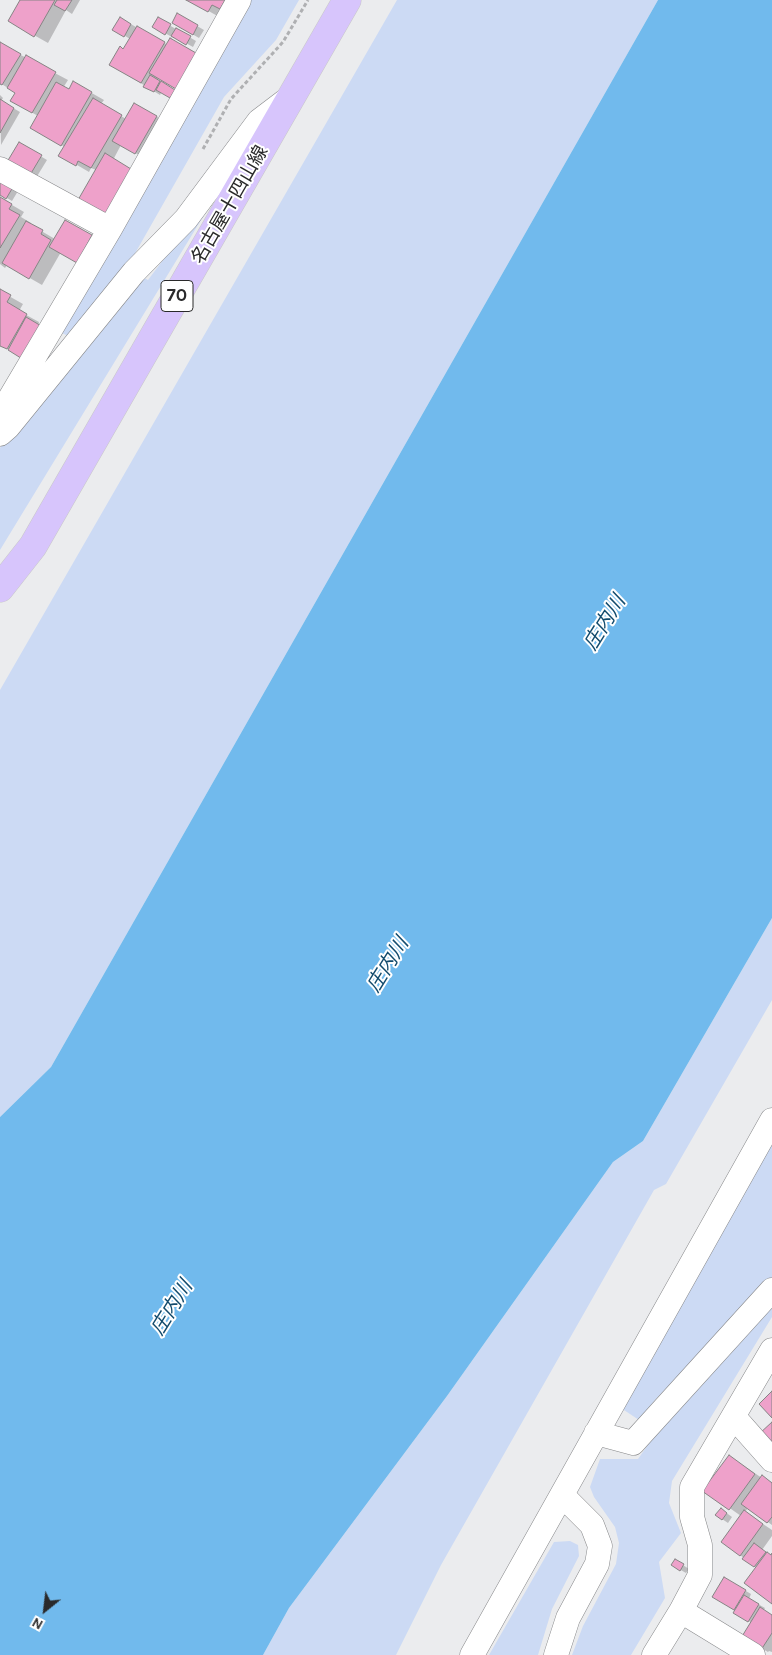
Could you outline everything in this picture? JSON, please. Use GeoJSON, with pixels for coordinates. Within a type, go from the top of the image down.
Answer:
{"type":"FeatureCollection","features":[{"type":"Feature","properties":{"kind":"main road","name":"名古屋十四山線"},"geometry":{"type":"LineString","coordinates":[[0,588],[33,546],[347,0]]}},
{"type":"Feature","properties":{"kind":"street"},"geometry":{"type":"LineString","coordinates":[[0,415],[110,229],[240,0]]}},
{"type":"Feature","properties":{"kind":"street"},"geometry":{"type":"LineString","coordinates":[[0,434],[8,427],[134,272],[186,219],[259,121],[292,96]]}},
{"type":"Feature","properties":{"kind":"street"},"geometry":{"type":"LineString","coordinates":[[0,169],[110,229]]}},
{"type":"Feature","properties":{"kind":"street"},"geometry":{"type":"LineString","coordinates":[[472,1655],[772,1120]]}},
{"type":"Feature","properties":{"kind":"street"},"geometry":{"type":"LineString","coordinates":[[596,1433],[633,1442],[772,1290]]}},
{"type":"Feature","properties":{"kind":"street"},"geometry":{"type":"LineString","coordinates":[[654,1655],[682,1611],[700,1575],[700,1546],[692,1517],[692,1487],[772,1350]]}},
{"type":"Feature","properties":{"kind":"street"},"geometry":{"type":"LineString","coordinates":[[734,1417],[772,1460]]}},
{"type":"Feature","properties":{"kind":"street"},"geometry":{"type":"LineString","coordinates":[[556,1655],[568,1618],[597,1564],[600,1546],[592,1525],[562,1495]]}},
{"type":"Feature","properties":{"kind":"street"},"geometry":{"type":"LineString","coordinates":[[682,1611],[753,1655]]}},
{"type":"Feature","properties":{"kind":"shaded area"},"geometry":{"type":"Polygon","coordinates":[[[245,0],[299,0],[276,40],[224,97],[125,271],[68,336],[58,331],[245,0]]]}},
{"type":"Feature","properties":{"kind":"shaded area"},"geometry":{"type":"Polygon","coordinates":[[[397,0],[658,0],[51,1067],[0,1117],[0,690],[397,0]]]}},
{"type":"Feature","properties":{"kind":"shaded area"},"geometry":{"type":"Polygon","coordinates":[[[208,200],[212,202],[0,550],[0,448],[137,274],[148,280],[208,200]]]}},
{"type":"Feature","properties":{"kind":"shaded area"},"geometry":{"type":"Polygon","coordinates":[[[772,918],[772,1000],[666,1184],[654,1190],[441,1565],[396,1655],[263,1655],[289,1608],[447,1396],[613,1162],[643,1141],[772,918]]]}},
{"type":"Feature","properties":{"kind":"shaded area"},"geometry":{"type":"Polygon","coordinates":[[[772,1142],[772,1277],[655,1400],[639,1420],[621,1408],[772,1142]]]}},
{"type":"Feature","properties":{"kind":"shaded area"},"geometry":{"type":"Polygon","coordinates":[[[772,1306],[772,1317],[672,1481],[669,1503],[681,1533],[659,1562],[665,1598],[631,1655],[572,1655],[583,1626],[616,1564],[619,1543],[615,1527],[594,1497],[590,1487],[600,1459],[638,1459],[669,1415],[772,1306]]]}},
{"type":"Feature","properties":{"kind":"shaded area"},"geometry":{"type":"Polygon","coordinates":[[[570,1541],[578,1545],[579,1556],[552,1609],[538,1655],[489,1655],[554,1542],[570,1541]]]}},
{"type":"Feature","properties":{"kind":"water","name":"庄内川"},"geometry":{"type":"Polygon","coordinates":[[[658,0],[772,0],[772,918],[643,1141],[613,1162],[447,1396],[289,1608],[263,1655],[0,1655],[0,1117],[51,1067],[658,0]]]}},
{"type":"Feature","properties":{"kind":"building"},"geometry":{"type":"Polygon","coordinates":[[[20,0],[55,0],[34,37],[8,21],[20,0]]]}},
{"type":"Feature","properties":{"kind":"building"},"geometry":{"type":"Polygon","coordinates":[[[57,0],[72,0],[65,11],[54,5],[57,0]]]}},
{"type":"Feature","properties":{"kind":"building"},"geometry":{"type":"Polygon","coordinates":[[[186,0],[225,0],[220,9],[212,5],[208,12],[186,0]]]}},
{"type":"Feature","properties":{"kind":"building"},"geometry":{"type":"Polygon","coordinates":[[[177,13],[198,25],[193,35],[172,23],[177,13]]]}},
{"type":"Feature","properties":{"kind":"building"},"geometry":{"type":"Polygon","coordinates":[[[120,17],[131,24],[124,37],[112,30],[120,17]]]}},
{"type":"Feature","properties":{"kind":"building"},"geometry":{"type":"Polygon","coordinates":[[[158,17],[171,24],[165,35],[152,27],[158,17]]]}},
{"type":"Feature","properties":{"kind":"building"},"geometry":{"type":"Polygon","coordinates":[[[137,26],[165,42],[141,83],[109,65],[120,46],[123,49],[137,26]]]}},
{"type":"Feature","properties":{"kind":"building"},"geometry":{"type":"Polygon","coordinates":[[[176,28],[191,36],[186,45],[171,36],[176,28]]]}},
{"type":"Feature","properties":{"kind":"building"},"geometry":{"type":"Polygon","coordinates":[[[170,38],[196,53],[176,89],[149,73],[170,38]]]}},
{"type":"Feature","properties":{"kind":"building"},"geometry":{"type":"Polygon","coordinates":[[[0,42],[21,54],[2,85],[0,84],[0,42]]]}},
{"type":"Feature","properties":{"kind":"building"},"geometry":{"type":"Polygon","coordinates":[[[26,55],[56,72],[32,113],[10,101],[15,93],[7,88],[26,55]]]}},
{"type":"Feature","properties":{"kind":"building"},"geometry":{"type":"Polygon","coordinates":[[[150,75],[160,81],[154,92],[143,87],[150,75]]]}},
{"type":"Feature","properties":{"kind":"building"},"geometry":{"type":"Polygon","coordinates":[[[73,81],[92,92],[61,146],[30,128],[56,82],[69,89],[73,81]]]}},
{"type":"Feature","properties":{"kind":"building"},"geometry":{"type":"Polygon","coordinates":[[[161,81],[175,90],[170,98],[156,90],[161,81]]]}},
{"type":"Feature","properties":{"kind":"building"},"geometry":{"type":"Polygon","coordinates":[[[93,98],[122,115],[91,168],[78,161],[76,166],[58,156],[93,98]]]}},
{"type":"Feature","properties":{"kind":"building"},"geometry":{"type":"Polygon","coordinates":[[[0,99],[14,108],[0,133],[0,99]]]}},
{"type":"Feature","properties":{"kind":"building"},"geometry":{"type":"Polygon","coordinates":[[[134,103],[157,116],[135,154],[112,141],[134,103]]]}},
{"type":"Feature","properties":{"kind":"building"},"geometry":{"type":"Polygon","coordinates":[[[19,142],[42,155],[30,175],[7,162],[19,142]]]}},
{"type":"Feature","properties":{"kind":"building"},"geometry":{"type":"Polygon","coordinates":[[[105,153],[131,169],[105,215],[78,200],[105,153]]]}},
{"type":"Feature","properties":{"kind":"building"},"geometry":{"type":"Polygon","coordinates":[[[2,180],[13,187],[6,199],[0,195],[0,183],[2,180]]]}},
{"type":"Feature","properties":{"kind":"building"},"geometry":{"type":"Polygon","coordinates":[[[0,197],[12,204],[9,209],[20,215],[0,248],[0,197]]]}},
{"type":"Feature","properties":{"kind":"building"},"geometry":{"type":"Polygon","coordinates":[[[65,220],[92,235],[77,263],[49,247],[65,220]]]}},
{"type":"Feature","properties":{"kind":"building"},"geometry":{"type":"Polygon","coordinates":[[[26,221],[43,230],[41,234],[51,240],[29,279],[2,263],[26,221]]]}},
{"type":"Feature","properties":{"kind":"building"},"geometry":{"type":"Polygon","coordinates":[[[0,289],[11,295],[7,302],[27,314],[7,349],[0,346],[0,289]]]}},
{"type":"Feature","properties":{"kind":"building"},"geometry":{"type":"Polygon","coordinates":[[[26,317],[43,327],[24,360],[8,350],[26,317]]]}},
{"type":"Feature","properties":{"kind":"building"},"geometry":{"type":"Polygon","coordinates":[[[772,1391],[772,1418],[759,1404],[772,1391]]]}},
{"type":"Feature","properties":{"kind":"building"},"geometry":{"type":"Polygon","coordinates":[[[772,1422],[772,1447],[759,1434],[772,1422]]]}},
{"type":"Feature","properties":{"kind":"building"},"geometry":{"type":"Polygon","coordinates":[[[729,1455],[755,1474],[729,1510],[702,1491],[729,1455]]]}},
{"type":"Feature","properties":{"kind":"building"},"geometry":{"type":"Polygon","coordinates":[[[762,1475],[772,1483],[772,1517],[767,1523],[741,1504],[762,1475]]]}},
{"type":"Feature","properties":{"kind":"building"},"geometry":{"type":"Polygon","coordinates":[[[721,1508],[727,1513],[722,1520],[715,1515],[721,1508]]]}},
{"type":"Feature","properties":{"kind":"building"},"geometry":{"type":"Polygon","coordinates":[[[744,1510],[763,1524],[740,1556],[721,1542],[744,1510]]]}},
{"type":"Feature","properties":{"kind":"building"},"geometry":{"type":"Polygon","coordinates":[[[754,1543],[766,1552],[754,1567],[742,1559],[754,1543]]]}},
{"type":"Feature","properties":{"kind":"building"},"geometry":{"type":"Polygon","coordinates":[[[767,1552],[771,1555],[772,1553],[772,1604],[744,1583],[767,1552]]]}},
{"type":"Feature","properties":{"kind":"building"},"geometry":{"type":"Polygon","coordinates":[[[675,1559],[684,1564],[680,1571],[671,1565],[675,1559]]]}},
{"type":"Feature","properties":{"kind":"building"},"geometry":{"type":"Polygon","coordinates":[[[724,1577],[746,1590],[734,1610],[712,1597],[724,1577]]]}},
{"type":"Feature","properties":{"kind":"building"},"geometry":{"type":"Polygon","coordinates":[[[744,1595],[759,1604],[748,1622],[733,1613],[744,1595]]]}},
{"type":"Feature","properties":{"kind":"building"},"geometry":{"type":"Polygon","coordinates":[[[760,1607],[772,1615],[772,1633],[761,1650],[741,1638],[760,1607]]]}}]}
